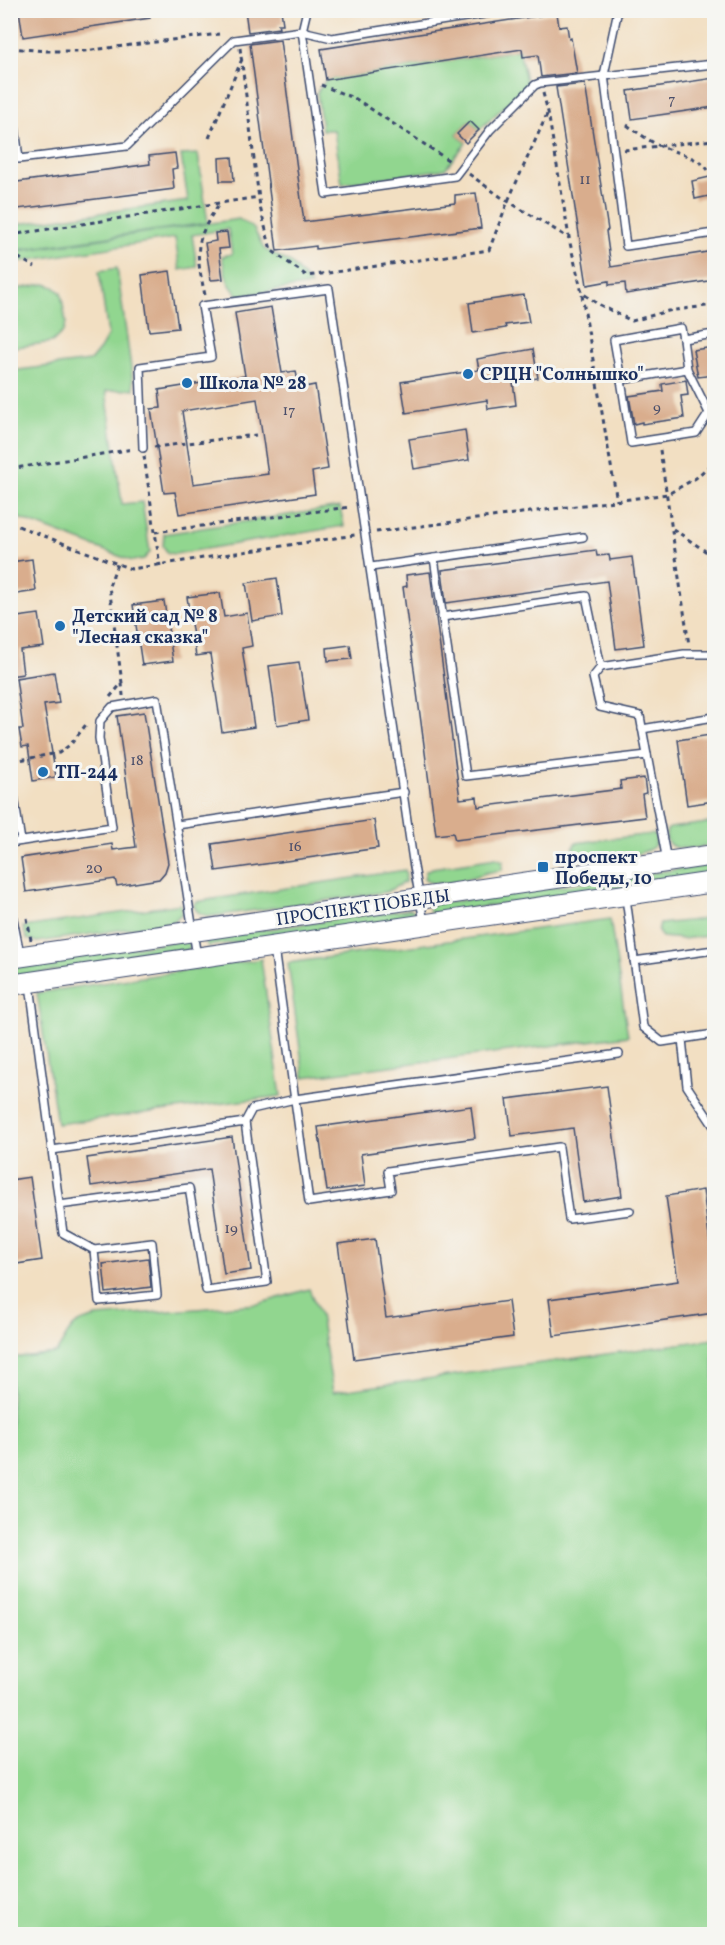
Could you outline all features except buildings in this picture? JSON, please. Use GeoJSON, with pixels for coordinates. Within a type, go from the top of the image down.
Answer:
{"type":"FeatureCollection","features":[{"type":"Feature","properties":{"kind":"main road","name":"ПРОСПЕКТ ПОБЕДЫ"},"geometry":{"type":"LineString","coordinates":[[21,954],[193,932],[714,855]]}},
{"type":"Feature","properties":{"kind":"main road","name":"ПРОСПЕКТ ПОБЕДЫ"},"geometry":{"type":"LineString","coordinates":[[20,984],[714,882]]}},
{"type":"Feature","properties":{"kind":"lane"},"geometry":{"type":"LineString","coordinates":[[307,10],[302,31],[326,194],[455,176],[490,130],[535,84],[714,64]]}},
{"type":"Feature","properties":{"kind":"lane"},"geometry":{"type":"LineString","coordinates":[[10,87],[19,159],[127,146],[234,40],[302,31],[332,38],[510,10]]}},
{"type":"Feature","properties":{"kind":"lane"},"geometry":{"type":"LineString","coordinates":[[618,10],[604,75],[626,246],[714,233]]}},
{"type":"Feature","properties":{"kind":"lane"},"geometry":{"type":"LineString","coordinates":[[143,448],[141,367],[211,357],[202,306],[329,289],[424,925]]}},
{"type":"Feature","properties":{"kind":"lane"},"geometry":{"type":"LineString","coordinates":[[681,328],[687,369],[712,412],[696,433],[631,443],[614,340],[681,328]]}},
{"type":"Feature","properties":{"kind":"lane"},"geometry":{"type":"LineString","coordinates":[[683,339],[714,334]]}},
{"type":"Feature","properties":{"kind":"lane"},"geometry":{"type":"LineString","coordinates":[[621,380],[687,369]]}},
{"type":"Feature","properties":{"kind":"lane"},"geometry":{"type":"LineString","coordinates":[[371,567],[584,537]]}},
{"type":"Feature","properties":{"kind":"lane"},"geometry":{"type":"LineString","coordinates":[[434,558],[466,776],[647,755]]}},
{"type":"Feature","properties":{"kind":"lane"},"geometry":{"type":"LineString","coordinates":[[442,617],[586,596],[601,667]]}},
{"type":"Feature","properties":{"kind":"lane"},"geometry":{"type":"LineString","coordinates":[[667,861],[640,716],[600,707],[593,677],[601,667],[691,654],[714,654]]}},
{"type":"Feature","properties":{"kind":"lane"},"geometry":{"type":"LineString","coordinates":[[10,843],[112,827],[99,738],[100,721],[112,707],[157,699],[197,959]]}},
{"type":"Feature","properties":{"kind":"lane"},"geometry":{"type":"LineString","coordinates":[[642,729],[714,717]]}},
{"type":"Feature","properties":{"kind":"lane"},"geometry":{"type":"LineString","coordinates":[[10,771],[21,841]]}},
{"type":"Feature","properties":{"kind":"lane"},"geometry":{"type":"LineString","coordinates":[[177,825],[404,792]]}},
{"type":"Feature","properties":{"kind":"lane"},"geometry":{"type":"LineString","coordinates":[[626,895],[643,1027],[662,1042],[714,1034]]}},
{"type":"Feature","properties":{"kind":"lane"},"geometry":{"type":"LineString","coordinates":[[10,904],[21,954]]}},
{"type":"Feature","properties":{"kind":"lane"},"geometry":{"type":"LineString","coordinates":[[274,948],[309,1202],[391,1190],[388,1171],[559,1147],[569,1219],[630,1211]]}},
{"type":"Feature","properties":{"kind":"lane"},"geometry":{"type":"LineString","coordinates":[[634,961],[714,950]]}},
{"type":"Feature","properties":{"kind":"lane"},"geometry":{"type":"LineString","coordinates":[[20,984],[52,1150],[63,1233],[94,1250],[152,1243],[157,1295],[99,1301],[94,1250]]}},
{"type":"Feature","properties":{"kind":"lane"},"geometry":{"type":"LineString","coordinates":[[682,1039],[687,1086],[713,1125]]}},
{"type":"Feature","properties":{"kind":"lane"},"geometry":{"type":"LineString","coordinates":[[59,1205],[189,1188],[206,1290],[267,1282],[246,1122],[252,1109],[295,1099],[619,1054]]}},
{"type":"Feature","properties":{"kind":"lane"},"geometry":{"type":"LineString","coordinates":[[52,1150],[246,1122]]}},
{"type":"Feature","properties":{"kind":"path"},"geometry":{"type":"LineString","coordinates":[[10,48],[84,51],[219,34]]}},
{"type":"Feature","properties":{"kind":"path"},"geometry":{"type":"LineString","coordinates":[[209,138],[242,59]]}},
{"type":"Feature","properties":{"kind":"path"},"geometry":{"type":"LineString","coordinates":[[309,79],[356,99],[501,197],[569,238]]}},
{"type":"Feature","properties":{"kind":"path"},"geometry":{"type":"LineString","coordinates":[[540,83],[549,112],[569,238],[582,293],[617,501]]}},
{"type":"Feature","properties":{"kind":"path"},"geometry":{"type":"LineString","coordinates":[[627,125],[660,146],[686,156],[708,170]]}},
{"type":"Feature","properties":{"kind":"path"},"geometry":{"type":"LineString","coordinates":[[614,151],[714,140]]}},
{"type":"Feature","properties":{"kind":"path"},"geometry":{"type":"LineString","coordinates":[[10,235],[259,197]]}},
{"type":"Feature","properties":{"kind":"path"},"geometry":{"type":"LineString","coordinates":[[207,305],[201,280],[197,245],[205,225],[219,204]]}},
{"type":"Feature","properties":{"kind":"path"},"geometry":{"type":"LineString","coordinates":[[10,253],[35,267]]}},
{"type":"Feature","properties":{"kind":"path"},"geometry":{"type":"LineString","coordinates":[[582,293],[632,321],[668,311],[714,305]]}},
{"type":"Feature","properties":{"kind":"path"},"geometry":{"type":"LineString","coordinates":[[10,469],[143,448],[256,435]]}},
{"type":"Feature","properties":{"kind":"path"},"geometry":{"type":"LineString","coordinates":[[658,439],[691,654]]}},
{"type":"Feature","properties":{"kind":"path"},"geometry":{"type":"LineString","coordinates":[[143,448],[160,566]]}},
{"type":"Feature","properties":{"kind":"path"},"geometry":{"type":"LineString","coordinates":[[10,523],[131,569],[366,533],[668,494],[696,478],[714,461]]}},
{"type":"Feature","properties":{"kind":"path"},"geometry":{"type":"LineString","coordinates":[[155,532],[362,505]]}},
{"type":"Feature","properties":{"kind":"path"},"geometry":{"type":"LineString","coordinates":[[673,529],[714,557]]}},
{"type":"Feature","properties":{"kind":"path"},"geometry":{"type":"LineString","coordinates":[[107,700],[122,683],[109,586],[117,564]]}},
{"type":"Feature","properties":{"kind":"path"},"geometry":{"type":"LineString","coordinates":[[10,761],[59,753],[71,744],[92,718]]}},
{"type":"Feature","properties":{"kind":"path"},"geometry":{"type":"LineString","coordinates":[[21,954],[27,918]]}},
{"type":"Feature","properties":{"kind":"green space"},"geometry":{"type":"Polygon","coordinates":[[[519,50],[527,85],[479,130],[470,121],[457,134],[466,143],[445,169],[342,184],[334,130],[322,130],[317,92],[326,80],[519,50]]]}},
{"type":"Feature","properties":{"kind":"green space"},"geometry":{"type":"Polygon","coordinates":[[[714,145],[714,172],[708,172],[705,146],[714,145]]]}},
{"type":"Feature","properties":{"kind":"green space"},"geometry":{"type":"Polygon","coordinates":[[[198,154],[208,223],[11,251],[11,225],[188,201],[181,155],[198,154]]]}},
{"type":"Feature","properties":{"kind":"green space"},"geometry":{"type":"Polygon","coordinates":[[[239,219],[254,229],[264,249],[291,263],[311,285],[239,296],[229,283],[222,256],[232,254],[228,229],[192,235],[197,267],[180,270],[175,238],[11,263],[11,252],[239,219]]]}},
{"type":"Feature","properties":{"kind":"green space"},"geometry":{"type":"Polygon","coordinates":[[[117,268],[134,389],[106,391],[122,504],[142,502],[150,552],[144,559],[132,561],[11,515],[11,371],[90,361],[108,335],[99,271],[117,268]]]}},
{"type":"Feature","properties":{"kind":"green space"},"geometry":{"type":"Polygon","coordinates":[[[45,284],[61,293],[66,323],[63,332],[52,342],[11,348],[11,290],[45,284]]]}},
{"type":"Feature","properties":{"kind":"green space"},"geometry":{"type":"Polygon","coordinates":[[[340,507],[344,526],[175,554],[168,553],[163,546],[164,534],[340,507]]]}},
{"type":"Feature","properties":{"kind":"green space"},"geometry":{"type":"Polygon","coordinates":[[[714,822],[714,845],[691,848],[675,847],[669,844],[666,838],[667,830],[670,828],[714,822]]]}},
{"type":"Feature","properties":{"kind":"green space"},"geometry":{"type":"Polygon","coordinates":[[[652,834],[656,837],[654,846],[640,853],[605,858],[585,858],[578,857],[573,850],[575,843],[652,834]]]}},
{"type":"Feature","properties":{"kind":"green space"},"geometry":{"type":"Polygon","coordinates":[[[496,858],[503,861],[502,870],[443,884],[429,882],[424,878],[426,871],[432,868],[496,858]]]}},
{"type":"Feature","properties":{"kind":"green space"},"geometry":{"type":"Polygon","coordinates":[[[714,864],[714,874],[439,913],[429,911],[430,905],[714,864]]]}},
{"type":"Feature","properties":{"kind":"green space"},"geometry":{"type":"Polygon","coordinates":[[[405,870],[405,882],[386,892],[213,916],[201,914],[194,906],[195,902],[405,870]]]}},
{"type":"Feature","properties":{"kind":"green space"},"geometry":{"type":"Polygon","coordinates":[[[181,904],[182,913],[173,922],[37,942],[27,939],[23,927],[181,904]]]}},
{"type":"Feature","properties":{"kind":"green space"},"geometry":{"type":"Polygon","coordinates":[[[411,909],[415,912],[413,918],[208,946],[205,941],[206,938],[411,909]]]}},
{"type":"Feature","properties":{"kind":"green space"},"geometry":{"type":"Polygon","coordinates":[[[714,918],[714,935],[683,939],[662,937],[658,932],[660,924],[714,918]]]}},
{"type":"Feature","properties":{"kind":"green space"},"geometry":{"type":"Polygon","coordinates":[[[610,919],[628,1036],[304,1077],[288,963],[610,919]]]}},
{"type":"Feature","properties":{"kind":"green space"},"geometry":{"type":"Polygon","coordinates":[[[185,940],[190,944],[189,950],[11,978],[10,965],[185,940]]]}},
{"type":"Feature","properties":{"kind":"green space"},"geometry":{"type":"Polygon","coordinates":[[[261,959],[281,1096],[57,1124],[37,993],[261,959]]]}},
{"type":"Feature","properties":{"kind":"green space"},"geometry":{"type":"Polygon","coordinates":[[[309,1289],[320,1315],[333,1392],[714,1339],[714,1934],[11,1934],[11,1358],[56,1353],[75,1325],[97,1317],[258,1304],[309,1289]]]}},
{"type":"Feature","properties":{"kind":"place","name":"СРЦН \"Солнышко\""},"geometry":{"type":"Point","coordinates":[468,374]}},
{"type":"Feature","properties":{"kind":"place","name":"Школа № 28"},"geometry":{"type":"Point","coordinates":[187,383]}},
{"type":"Feature","properties":{"kind":"place","name":"Детский сад № 8 \"Лесная сказка\""},"geometry":{"type":"Point","coordinates":[60,626]}},
{"type":"Feature","properties":{"kind":"place","name":"ТП-244"},"geometry":{"type":"Point","coordinates":[43,772]}},
{"type":"Feature","properties":{"kind":"place","name":"проспект Победы, 10"},"geometry":{"type":"Point","coordinates":[543,867]}}]}
